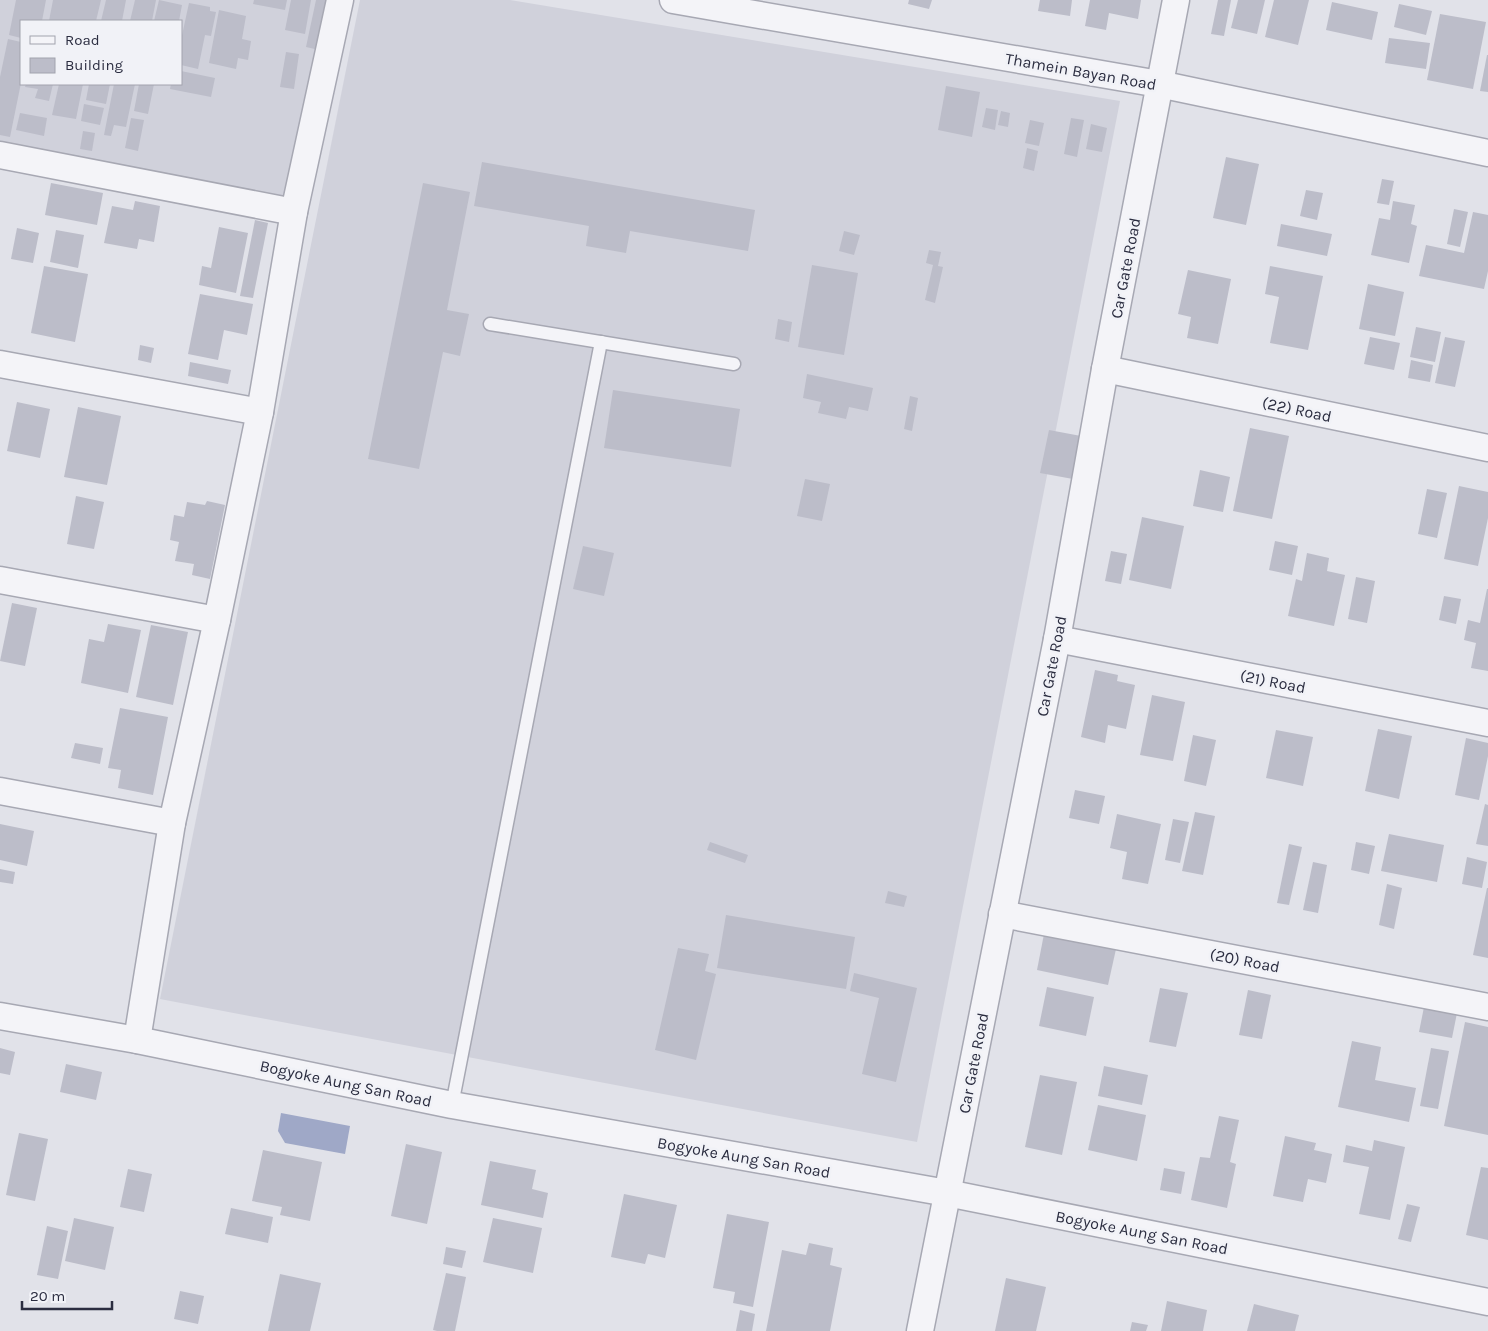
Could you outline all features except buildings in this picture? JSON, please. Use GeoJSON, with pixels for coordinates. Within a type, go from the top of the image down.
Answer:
{"type":"FeatureCollection","features":[{"type":"Feature","properties":{"kind":"street"},"geometry":{"type":"LineString","coordinates":[[137,1040],[172,823],[217,620],[260,412],[294,212],[340,0]]}},
{"type":"Feature","properties":{"kind":"street","name":"Thamein Bayan Road"},"geometry":{"type":"LineString","coordinates":[[673,0],[1159,84],[1488,152]]}},
{"type":"Feature","properties":{"kind":"street","name":"Car Gate Road"},"geometry":{"type":"LineString","coordinates":[[920,1331],[1057,639],[1105,369],[1176,0]]}},
{"type":"Feature","properties":{"kind":"street"},"geometry":{"type":"LineString","coordinates":[[0,155],[294,212]]}},
{"type":"Feature","properties":{"kind":"street"},"geometry":{"type":"LineString","coordinates":[[0,364],[260,412]]}},
{"type":"Feature","properties":{"kind":"street","name":"(22) Road"},"geometry":{"type":"LineString","coordinates":[[1105,369],[1488,448]]}},
{"type":"Feature","properties":{"kind":"street"},"geometry":{"type":"LineString","coordinates":[[0,580],[217,620]]}},
{"type":"Feature","properties":{"kind":"street","name":"(21) Road"},"geometry":{"type":"LineString","coordinates":[[1057,639],[1488,723]]}},
{"type":"Feature","properties":{"kind":"street"},"geometry":{"type":"LineString","coordinates":[[0,791],[172,823]]}},
{"type":"Feature","properties":{"kind":"street","name":"(20) Road"},"geometry":{"type":"LineString","coordinates":[[1002,914],[1488,1007]]}},
{"type":"Feature","properties":{"kind":"street","name":"Bogyoke Aung San Road"},"geometry":{"type":"LineString","coordinates":[[0,1016],[137,1040],[452,1105],[948,1193],[1488,1302]]}},
{"type":"Feature","properties":{"kind":"lane"},"geometry":{"type":"LineString","coordinates":[[490,324],[734,364]]}},
{"type":"Feature","properties":{"kind":"lane"},"geometry":{"type":"LineString","coordinates":[[452,1105],[601,342]]}},
{"type":"Feature","properties":{"kind":"shaded area"},"geometry":{"type":"Polygon","coordinates":[[[0,0],[331,0],[286,203],[0,149],[0,0]]]}},
{"type":"Feature","properties":{"kind":"shaded area"},"geometry":{"type":"Polygon","coordinates":[[[360,0],[510,0],[1120,101],[917,1142],[160,999],[360,0]]]}},
{"type":"Feature","properties":{"kind":"water"},"geometry":{"type":"Polygon","coordinates":[[[281,1113],[350,1126],[345,1154],[285,1143],[278,1131],[281,1113]]]}}]}
